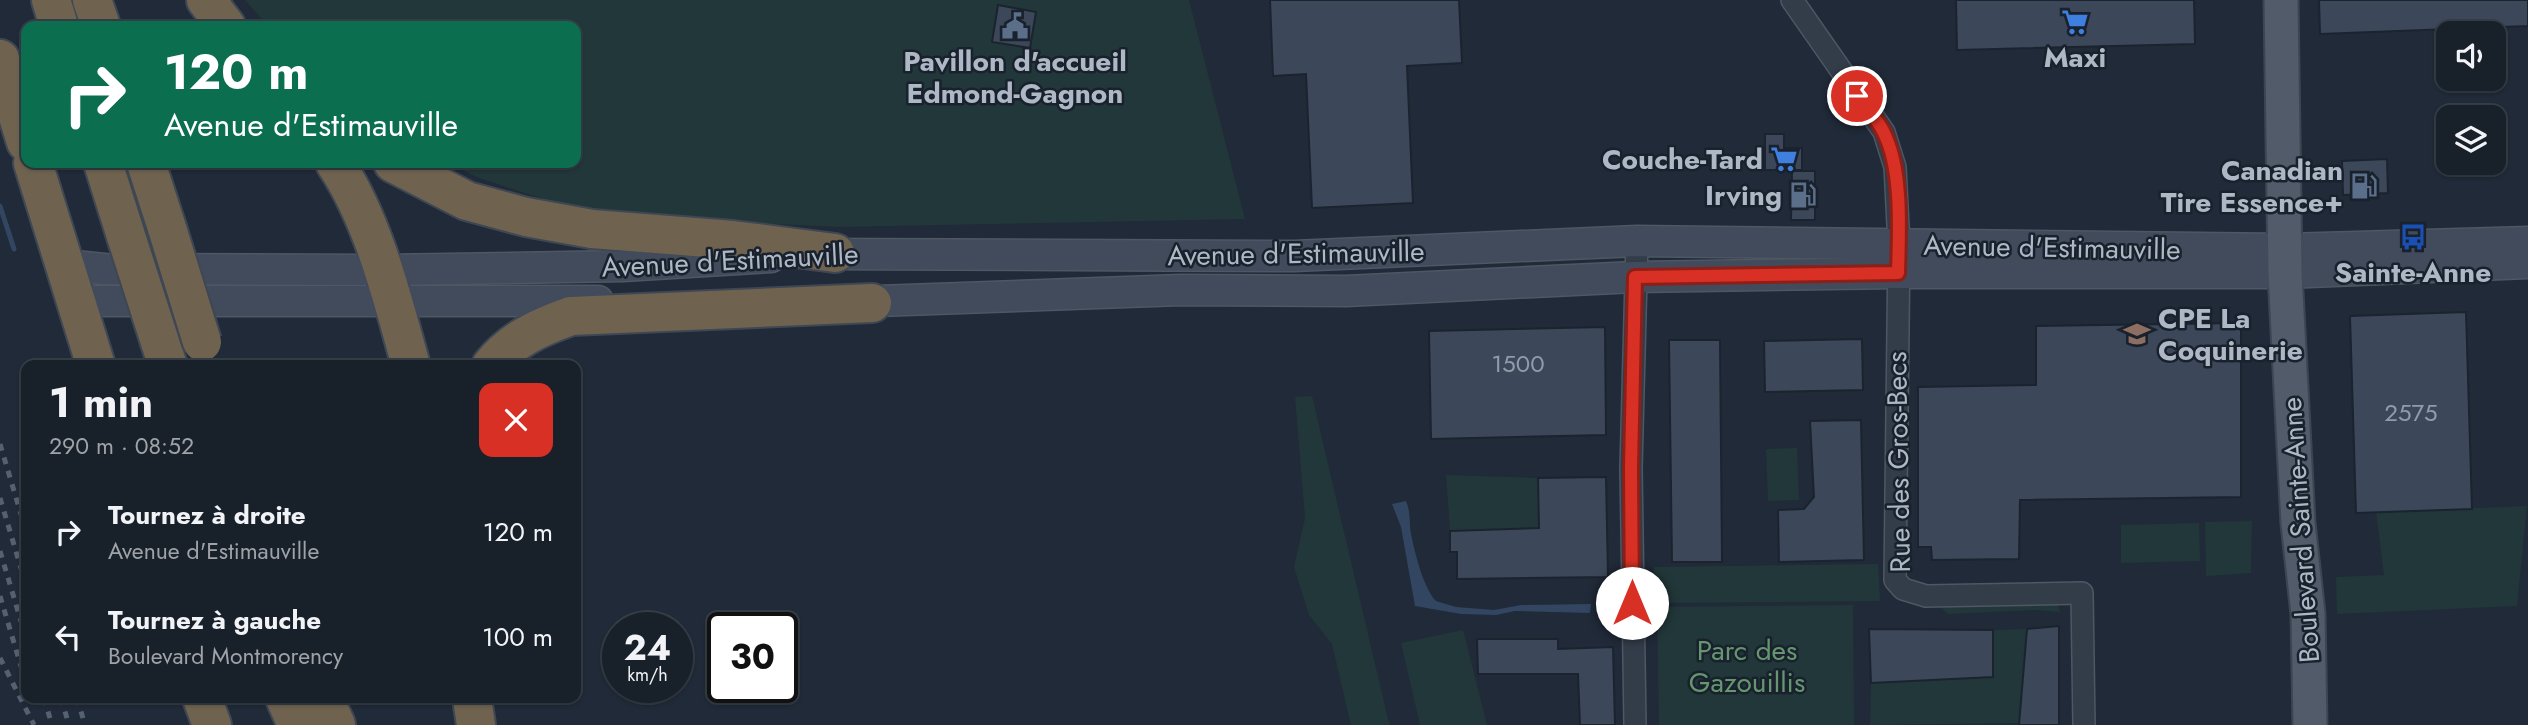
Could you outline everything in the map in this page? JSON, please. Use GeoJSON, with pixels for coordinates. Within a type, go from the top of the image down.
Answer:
{"type":"FeatureCollection","features":[{"type":"Feature","properties":{"kind":"highway"},"geometry":{"type":"LineString","coordinates":[[51,0],[58,21]]}},
{"type":"Feature","properties":{"kind":"highway"},"geometry":{"type":"LineString","coordinates":[[92,0],[99,21]]}},
{"type":"Feature","properties":{"kind":"highway"},"geometry":{"type":"LineString","coordinates":[[206,0],[222,21]]}},
{"type":"Feature","properties":{"kind":"highway"},"geometry":{"type":"LineString","coordinates":[[0,59],[21,126]]}},
{"type":"Feature","properties":{"kind":"highway"},"geometry":{"type":"LineString","coordinates":[[35,168],[94,360]]}},
{"type":"Feature","properties":{"kind":"highway"},"geometry":{"type":"LineString","coordinates":[[105,168],[164,354]]}},
{"type":"Feature","properties":{"kind":"highway"},"geometry":{"type":"LineString","coordinates":[[148,168],[206,354]]}},
{"type":"Feature","properties":{"kind":"highway"},"geometry":{"type":"LineString","coordinates":[[338,168],[358,203],[409,360]]}},
{"type":"Feature","properties":{"kind":"highway"},"geometry":{"type":"LineString","coordinates":[[403,168],[467,201],[526,217],[592,229],[733,240],[835,253]]}},
{"type":"Feature","properties":{"kind":"highway"},"geometry":{"type":"LineString","coordinates":[[496,360],[530,331],[571,316],[873,303]]}},
{"type":"Feature","properties":{"kind":"highway"},"geometry":{"type":"LineString","coordinates":[[204,703],[212,725]]}},
{"type":"Feature","properties":{"kind":"highway"},"geometry":{"type":"LineString","coordinates":[[287,703],[297,725]]}},
{"type":"Feature","properties":{"kind":"highway"},"geometry":{"type":"LineString","coordinates":[[326,703],[336,725]]}},
{"type":"Feature","properties":{"kind":"highway"},"geometry":{"type":"LineString","coordinates":[[473,703],[475,725]]}},
{"type":"Feature","properties":{"kind":"main road","name":"Boulevard Sainte-Anne"},"geometry":{"type":"LineString","coordinates":[[2281,0],[2285,261],[2298,523],[2308,614],[2310,725]]}},
{"type":"Feature","properties":{"kind":"main road","name":"Avenue d'Estimauville"},"geometry":{"type":"LineString","coordinates":[[77,301],[387,286],[623,266],[835,253],[1294,256],[1637,241],[1898,259],[2528,263]]}},
{"type":"Feature","properties":{"kind":"main road","name":"Avenue d'Estimauville"},"geometry":{"type":"LineString","coordinates":[[2285,261],[2528,242]]}},
{"type":"Feature","properties":{"kind":"main road","name":"Avenue d'Estimauville"},"geometry":{"type":"LineString","coordinates":[[65,265],[387,286],[873,303],[1181,290],[1346,291],[1635,277],[1898,259]]}},
{"type":"Feature","properties":{"kind":"street"},"geometry":{"type":"LineString","coordinates":[[1792,0],[1884,132],[1895,167],[1898,259]]}},
{"type":"Feature","properties":{"kind":"street"},"geometry":{"type":"LineString","coordinates":[[1634,725],[1631,468],[1637,241]]}},
{"type":"Feature","properties":{"kind":"street","name":"Rue des Gros-Becs"},"geometry":{"type":"LineString","coordinates":[[1898,259],[1895,580],[1909,592],[1926,596],[2082,593],[2084,725]]}},
{"type":"Feature","properties":{"kind":"green space"},"geometry":{"type":"Polygon","coordinates":[[[245,0],[1189,0],[1245,219],[840,227],[685,220],[574,209],[479,178],[459,168],[581,168],[581,21],[264,21],[245,0]]]}},
{"type":"Feature","properties":{"kind":"green space"},"geometry":{"type":"Polygon","coordinates":[[[1312,396],[1390,725],[1351,725],[1332,644],[1309,615],[1294,567],[1305,518],[1295,397],[1312,396]]]}},
{"type":"Feature","properties":{"kind":"green space"},"geometry":{"type":"Polygon","coordinates":[[[1797,448],[1799,500],[1768,501],[1766,449],[1797,448]]]}},
{"type":"Feature","properties":{"kind":"green space"},"geometry":{"type":"Polygon","coordinates":[[[1446,475],[1538,478],[1538,511],[1562,511],[1562,527],[1450,531],[1446,475]]]}},
{"type":"Feature","properties":{"kind":"green space"},"geometry":{"type":"Polygon","coordinates":[[[2527,506],[2517,606],[2337,614],[2336,577],[2384,575],[2376,512],[2527,506]]]}},
{"type":"Feature","properties":{"kind":"green space"},"geometry":{"type":"Polygon","coordinates":[[[2252,521],[2251,573],[2206,576],[2205,522],[2252,521]]]}},
{"type":"Feature","properties":{"kind":"green space"},"geometry":{"type":"Polygon","coordinates":[[[2199,523],[2200,561],[2121,563],[2121,525],[2199,523]]]}},
{"type":"Feature","properties":{"kind":"green space"},"geometry":{"type":"Polygon","coordinates":[[[1878,564],[1880,601],[1653,603],[1654,567],[1878,564]]]}},
{"type":"Feature","properties":{"kind":"green space"},"geometry":{"type":"Polygon","coordinates":[[[2057,602],[2060,612],[2036,610],[1948,614],[1941,607],[1952,604],[2057,602]]]}},
{"type":"Feature","properties":{"kind":"green space","name":"Parc des Gazouillis"},"geometry":{"type":"Polygon","coordinates":[[[1853,605],[1854,725],[1659,725],[1657,607],[1853,605]]]}},
{"type":"Feature","properties":{"kind":"green space"},"geometry":{"type":"Polygon","coordinates":[[[2027,629],[2019,723],[1870,725],[1871,683],[1992,677],[1993,630],[2027,629]]]}},
{"type":"Feature","properties":{"kind":"green space"},"geometry":{"type":"Polygon","coordinates":[[[1463,630],[1487,725],[1420,725],[1401,643],[1463,630]]]}},
{"type":"Feature","properties":{"kind":"water"},"geometry":{"type":"Polygon","coordinates":[[[1406,501],[1417,560],[1423,579],[1436,601],[1456,607],[1494,610],[1521,605],[1591,604],[1590,613],[1515,611],[1496,615],[1461,614],[1415,606],[1401,527],[1392,504],[1406,501]]]}},
{"type":"Feature","properties":{"kind":"building"},"geometry":{"type":"Polygon","coordinates":[[[1270,0],[1459,0],[1462,63],[1407,66],[1413,203],[1312,208],[1306,74],[1273,76],[1270,0]]]}},
{"type":"Feature","properties":{"kind":"building","name":"Maxi"},"geometry":{"type":"Polygon","coordinates":[[[1956,0],[2194,0],[2195,44],[1957,50],[1956,0]]]}},
{"type":"Feature","properties":{"kind":"building"},"geometry":{"type":"Polygon","coordinates":[[[2319,0],[2528,0],[2528,26],[2506,27],[2506,21],[2436,21],[2436,30],[2320,34],[2319,0]]]}},
{"type":"Feature","properties":{"kind":"building","name":"Pavillon d'accueil Edmond-Gagnon"},"geometry":{"type":"Polygon","coordinates":[[[998,5],[1036,12],[1030,48],[992,42],[998,5]]]}},
{"type":"Feature","properties":{"kind":"building","name":"Couche-Tard"},"geometry":{"type":"Polygon","coordinates":[[[1765,134],[1784,134],[1784,148],[1802,148],[1802,170],[1765,170],[1765,134]]]}},
{"type":"Feature","properties":{"kind":"building"},"geometry":{"type":"Polygon","coordinates":[[[2387,159],[2388,193],[2343,195],[2342,161],[2387,159]]]}},
{"type":"Feature","properties":{"kind":"building","name":"Irving"},"geometry":{"type":"Polygon","coordinates":[[[1792,171],[1815,171],[1815,220],[1791,220],[1792,171]]]}},
{"type":"Feature","properties":{"kind":"building"},"geometry":{"type":"Polygon","coordinates":[[[2466,312],[2472,509],[2356,513],[2350,316],[2466,312]]]}},
{"type":"Feature","properties":{"kind":"building"},"geometry":{"type":"Polygon","coordinates":[[[2241,323],[2241,497],[2020,500],[2019,559],[1932,560],[1931,547],[1918,547],[1918,387],[2036,385],[2036,326],[2241,323]]]}},
{"type":"Feature","properties":{"kind":"building"},"geometry":{"type":"Polygon","coordinates":[[[1605,327],[1606,435],[1431,439],[1429,331],[1605,327]]]}},
{"type":"Feature","properties":{"kind":"building"},"geometry":{"type":"Polygon","coordinates":[[[1862,339],[1863,390],[1765,392],[1764,341],[1862,339]]]}},
{"type":"Feature","properties":{"kind":"building"},"geometry":{"type":"Polygon","coordinates":[[[1669,340],[1720,340],[1722,562],[1672,562],[1669,340]]]}},
{"type":"Feature","properties":{"kind":"building"},"geometry":{"type":"Polygon","coordinates":[[[1861,420],[1864,560],[1779,562],[1778,510],[1804,509],[1814,497],[1810,421],[1861,420]]]}},
{"type":"Feature","properties":{"kind":"building"},"geometry":{"type":"Polygon","coordinates":[[[1606,477],[1608,577],[1457,579],[1457,552],[1450,552],[1450,531],[1539,528],[1538,478],[1606,477]]]}},
{"type":"Feature","properties":{"kind":"building"},"geometry":{"type":"Polygon","coordinates":[[[2059,626],[2059,725],[2019,725],[2027,629],[2059,626]]]}},
{"type":"Feature","properties":{"kind":"building"},"geometry":{"type":"Polygon","coordinates":[[[1869,629],[1993,630],[1993,677],[1871,683],[1869,629]]]}},
{"type":"Feature","properties":{"kind":"building"},"geometry":{"type":"Polygon","coordinates":[[[1477,639],[1558,639],[1558,649],[1613,647],[1615,725],[1580,725],[1578,674],[1478,674],[1477,639]]]}},
{"type":"Feature","properties":{"kind":"waterway"},"geometry":{"type":"LineString","coordinates":[[0,206],[14,249]]}},
{"type":"Feature","properties":{"kind":"railway"},"geometry":{"type":"LineString","coordinates":[[0,444],[21,514]]}},
{"type":"Feature","properties":{"kind":"railway"},"geometry":{"type":"LineString","coordinates":[[0,498],[21,568]]}},
{"type":"Feature","properties":{"kind":"railway"},"geometry":{"type":"LineString","coordinates":[[0,551],[21,621]]}},
{"type":"Feature","properties":{"kind":"railway"},"geometry":{"type":"LineString","coordinates":[[0,596],[21,666]]}},
{"type":"Feature","properties":{"kind":"railway"},"geometry":{"type":"LineString","coordinates":[[0,658],[21,699]]}},
{"type":"Feature","properties":{"kind":"railway"},"geometry":{"type":"LineString","coordinates":[[23,703],[34,725]]}},
{"type":"Feature","properties":{"kind":"railway"},"geometry":{"type":"LineString","coordinates":[[45,703],[52,725]]}},
{"type":"Feature","properties":{"kind":"railway"},"geometry":{"type":"LineString","coordinates":[[62,703],[69,725]]}},
{"type":"Feature","properties":{"kind":"railway"},"geometry":{"type":"LineString","coordinates":[[78,703],[85,725]]}},
{"type":"Feature","properties":{"kind":"place","name":"Maxi"},"geometry":{"type":"Point","coordinates":[2075,22]}},
{"type":"Feature","properties":{"kind":"place","name":"Pavillon d'accueil Edmond-Gagnon"},"geometry":{"type":"Point","coordinates":[1015,26]}},
{"type":"Feature","properties":{"kind":"place","name":"Couche-Tard"},"geometry":{"type":"Point","coordinates":[1784,159]}},
{"type":"Feature","properties":{"kind":"place","name":"Canadian Tire Essence+"},"geometry":{"type":"Point","coordinates":[2364,186]}},
{"type":"Feature","properties":{"kind":"place","name":"Irving"},"geometry":{"type":"Point","coordinates":[1803,195]}},
{"type":"Feature","properties":{"kind":"place","name":"Sainte-Anne"},"geometry":{"type":"Point","coordinates":[2413,237]}},
{"type":"Feature","properties":{"kind":"place","name":"CPE La Coquinerie"},"geometry":{"type":"Point","coordinates":[2137,334]}},
{"type":"Feature","properties":{"kind":"route"},"geometry":{"type":"LineString","coordinates":[[1632,603],[1631,468],[1635,277],[1898,273],[1895,167],[1884,132],[1857,96]]}}]}
